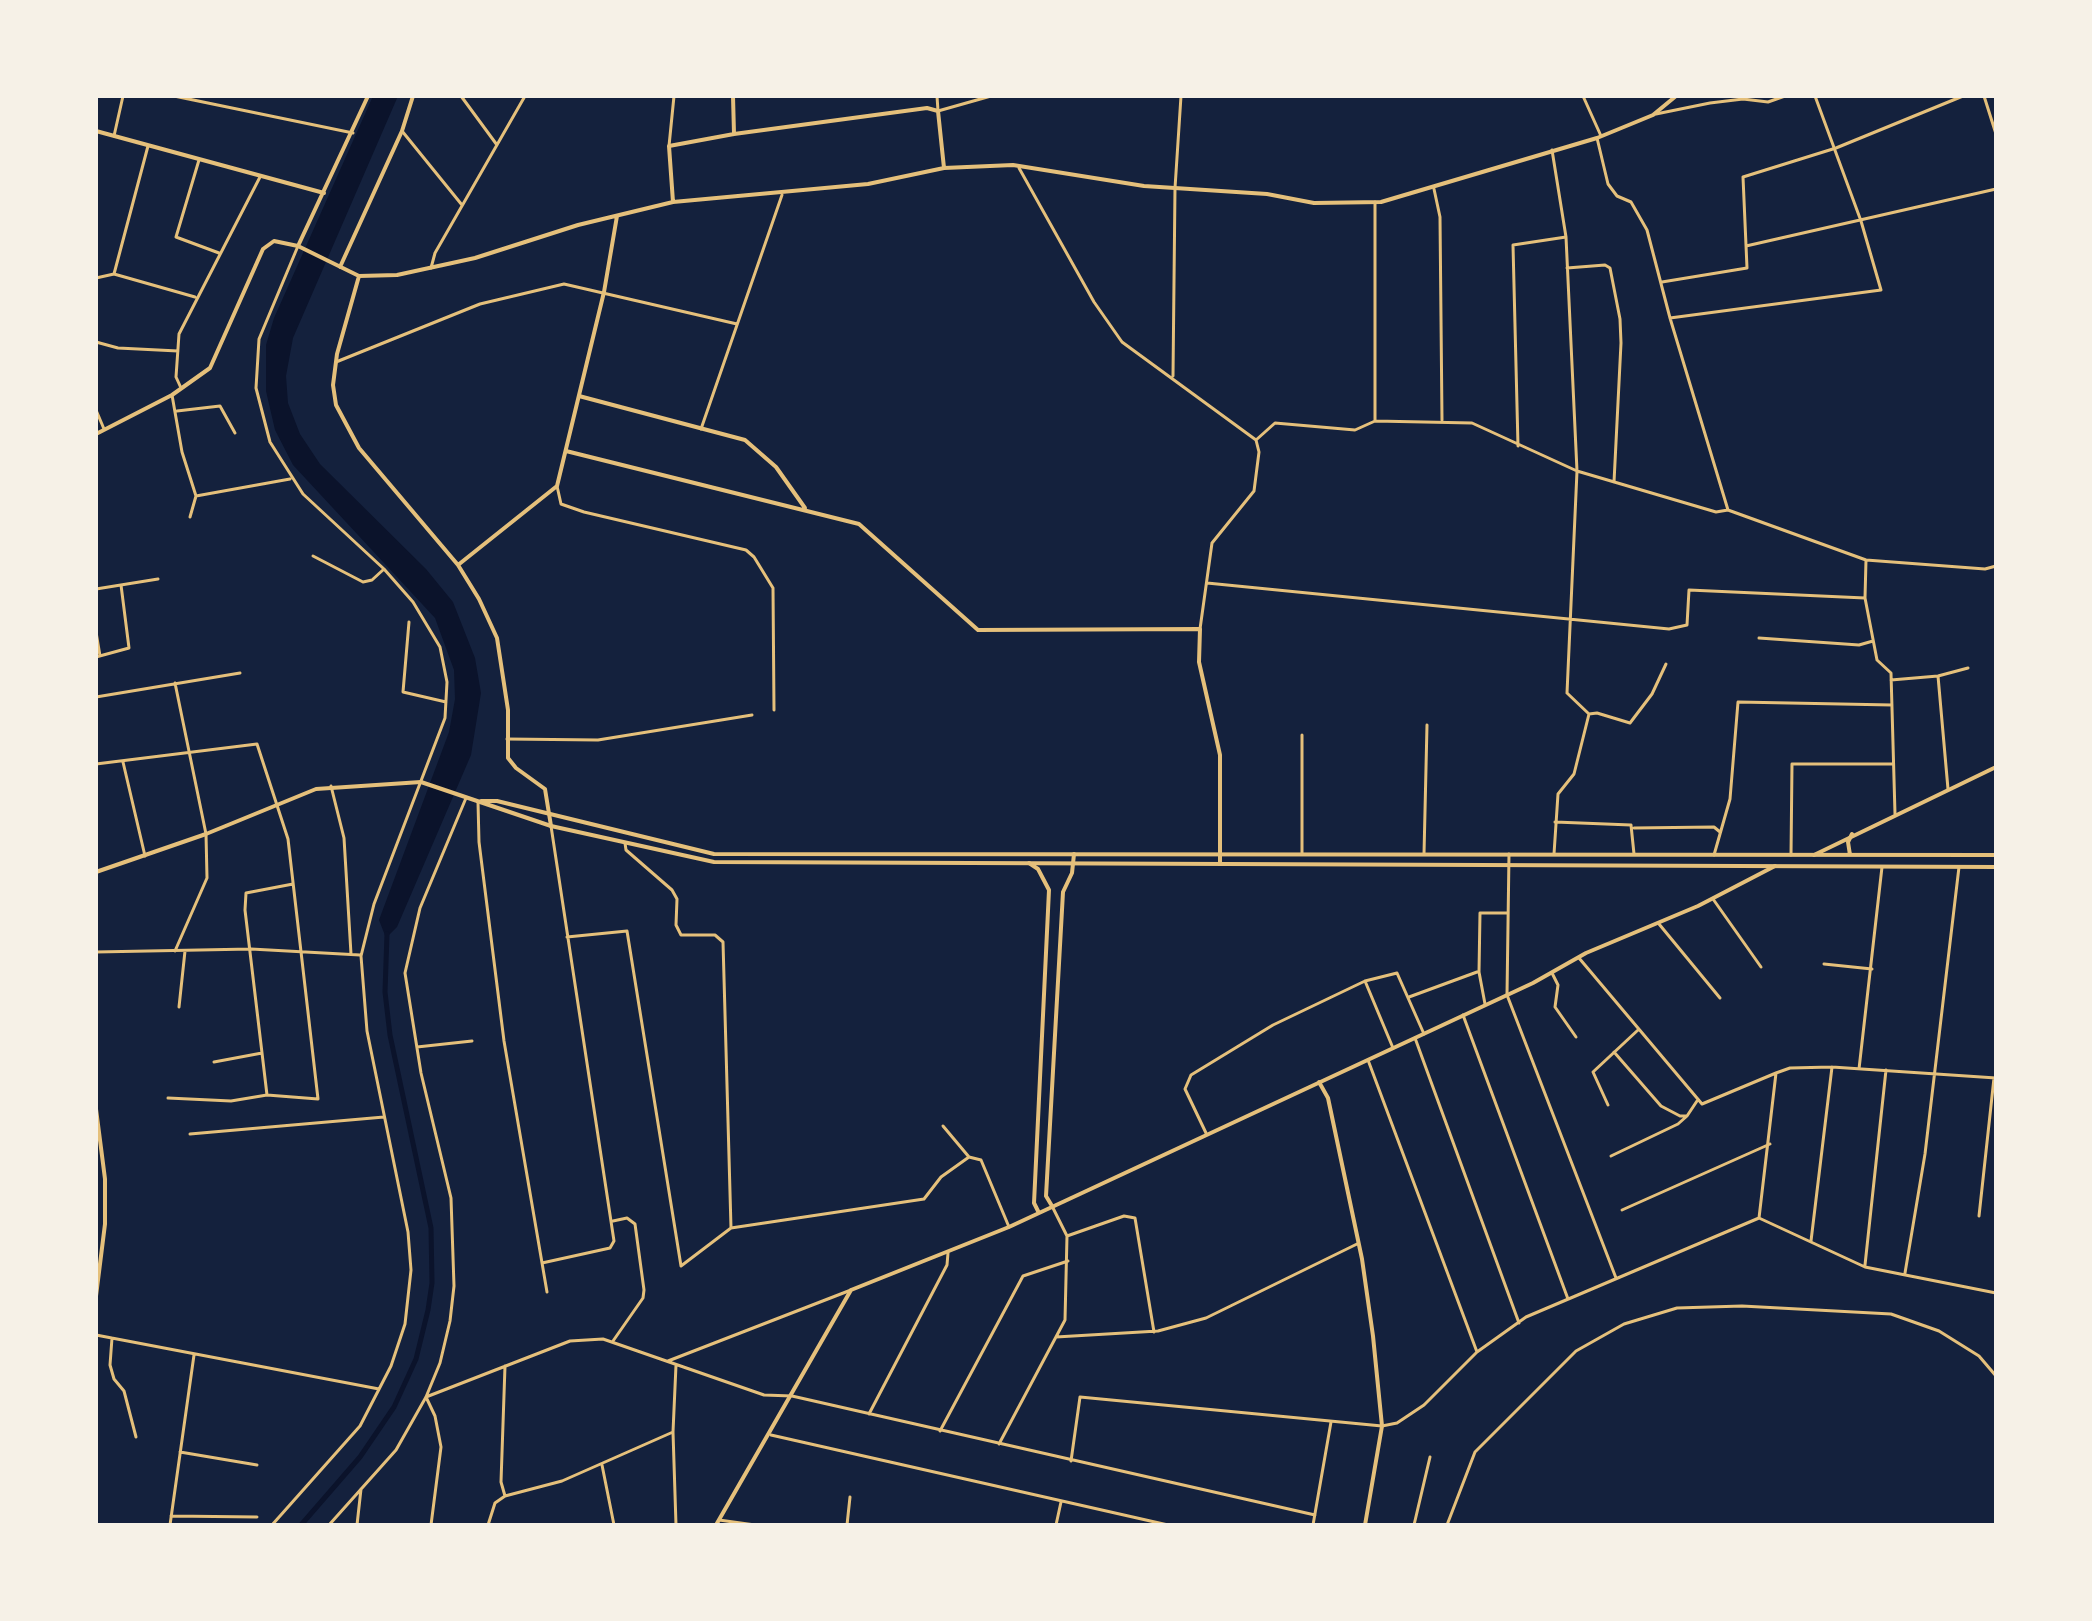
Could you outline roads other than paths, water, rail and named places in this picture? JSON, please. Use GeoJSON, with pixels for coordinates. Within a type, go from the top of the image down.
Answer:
{"type":"FeatureCollection","features":[{"type":"Feature","properties":{"kind":"street"},"geometry":{"type":"LineString","coordinates":[[114,136],[123,96]]}},
{"type":"Feature","properties":{"kind":"street"},"geometry":{"type":"LineString","coordinates":[[174,96],[353,133]]}},
{"type":"Feature","properties":{"kind":"street"},"geometry":{"type":"LineString","coordinates":[[272,1525],[360,1426],[380,1389],[405,1324],[411,1270],[405,1208],[367,1031],[361,956],[374,904],[423,783],[445,718],[444,661],[435,635],[413,602],[384,569],[290,479],[270,442],[256,388],[263,325],[368,96]]}},
{"type":"Feature","properties":{"kind":"street"},"geometry":{"type":"LineString","coordinates":[[340,267],[402,131],[413,96]]}},
{"type":"Feature","properties":{"kind":"street"},"geometry":{"type":"LineString","coordinates":[[461,96],[497,145]]}},
{"type":"Feature","properties":{"kind":"street"},"geometry":{"type":"LineString","coordinates":[[431,268],[435,253],[525,96]]}},
{"type":"Feature","properties":{"kind":"street"},"geometry":{"type":"LineString","coordinates":[[673,202],[669,146],[674,96]]}},
{"type":"Feature","properties":{"kind":"street"},"geometry":{"type":"LineString","coordinates":[[733,96],[734,134]]}},
{"type":"Feature","properties":{"kind":"street"},"geometry":{"type":"LineString","coordinates":[[937,96],[944,168]]}},
{"type":"Feature","properties":{"kind":"street"},"geometry":{"type":"LineString","coordinates":[[669,146],[734,134],[927,108],[938,111],[991,96]]}},
{"type":"Feature","properties":{"kind":"street"},"geometry":{"type":"LineString","coordinates":[[1173,378],[1175,188],[1181,96]]}},
{"type":"Feature","properties":{"kind":"street"},"geometry":{"type":"LineString","coordinates":[[1583,96],[1599,137],[1608,184],[1617,196],[1631,202],[1647,230],[1728,510]]}},
{"type":"Feature","properties":{"kind":"street"},"geometry":{"type":"LineString","coordinates":[[1653,115],[1676,96]]}},
{"type":"Feature","properties":{"kind":"street"},"geometry":{"type":"LineString","coordinates":[[96,434],[172,395],[210,368],[263,249],[274,241],[300,247],[359,276],[397,275],[673,202],[782,195],[868,184],[944,168],[1019,168],[1175,188],[1267,194],[1314,203],[1375,202],[1434,189],[1599,137],[1653,115],[1710,103],[1743,99],[1768,102],[1785,96]]}},
{"type":"Feature","properties":{"kind":"street"},"geometry":{"type":"LineString","coordinates":[[1670,318],[1881,290],[1861,221],[1815,96]]}},
{"type":"Feature","properties":{"kind":"street"},"geometry":{"type":"LineString","coordinates":[[1661,282],[1747,268],[1743,177],[1836,148],[1963,96]]}},
{"type":"Feature","properties":{"kind":"street"},"geometry":{"type":"LineString","coordinates":[[1984,96],[1996,134]]}},
{"type":"Feature","properties":{"kind":"street"},"geometry":{"type":"LineString","coordinates":[[96,138],[97,131],[324,193]]}},
{"type":"Feature","properties":{"kind":"street"},"geometry":{"type":"LineString","coordinates":[[402,131],[462,205]]}},
{"type":"Feature","properties":{"kind":"street"},"geometry":{"type":"LineString","coordinates":[[114,274],[148,146]]}},
{"type":"Feature","properties":{"kind":"street"},"geometry":{"type":"LineString","coordinates":[[1552,150],[1566,237],[1577,471],[1567,693],[1589,714],[1630,723],[1652,694],[1666,664]]}},
{"type":"Feature","properties":{"kind":"street"},"geometry":{"type":"LineString","coordinates":[[199,160],[176,237],[219,253]]}},
{"type":"Feature","properties":{"kind":"street"},"geometry":{"type":"LineString","coordinates":[[1019,168],[1094,302],[1122,342],[1256,440],[1259,452],[1254,491],[1212,543],[1200,629],[1199,662],[1220,755],[1220,864]]}},
{"type":"Feature","properties":{"kind":"street"},"geometry":{"type":"LineString","coordinates":[[181,388],[176,377],[179,334],[195,297],[260,177]]}},
{"type":"Feature","properties":{"kind":"street"},"geometry":{"type":"LineString","coordinates":[[1434,189],[1440,217],[1442,422]]}},
{"type":"Feature","properties":{"kind":"street"},"geometry":{"type":"LineString","coordinates":[[1746,246],[1996,189]]}},
{"type":"Feature","properties":{"kind":"street"},"geometry":{"type":"LineString","coordinates":[[701,429],[782,195]]}},
{"type":"Feature","properties":{"kind":"street"},"geometry":{"type":"LineString","coordinates":[[1375,202],[1375,421]]}},
{"type":"Feature","properties":{"kind":"street"},"geometry":{"type":"LineString","coordinates":[[617,216],[604,292],[557,486],[561,504],[746,550],[754,557],[773,588],[774,710]]}},
{"type":"Feature","properties":{"kind":"street"},"geometry":{"type":"LineString","coordinates":[[1518,446],[1513,245],[1566,237]]}},
{"type":"Feature","properties":{"kind":"street"},"geometry":{"type":"LineString","coordinates":[[1567,268],[1605,265],[1610,268],[1620,319],[1621,343],[1614,482]]}},
{"type":"Feature","properties":{"kind":"street"},"geometry":{"type":"LineString","coordinates":[[96,278],[114,274],[195,297]]}},
{"type":"Feature","properties":{"kind":"street"},"geometry":{"type":"LineString","coordinates":[[359,276],[336,362],[333,385],[336,405],[345,427],[458,565],[479,599],[497,638],[508,710],[508,758],[516,768],[545,789],[551,816],[614,1241],[610,1248],[542,1263]]}},
{"type":"Feature","properties":{"kind":"street"},"geometry":{"type":"LineString","coordinates":[[336,362],[480,304],[564,284],[737,324]]}},
{"type":"Feature","properties":{"kind":"street"},"geometry":{"type":"LineString","coordinates":[[96,342],[118,348],[178,351]]}},
{"type":"Feature","properties":{"kind":"street"},"geometry":{"type":"LineString","coordinates":[[172,395],[182,452],[196,496],[190,517]]}},
{"type":"Feature","properties":{"kind":"street"},"geometry":{"type":"LineString","coordinates":[[579,396],[745,440],[758,449],[806,510]]}},
{"type":"Feature","properties":{"kind":"street"},"geometry":{"type":"LineString","coordinates":[[177,411],[220,406],[235,433]]}},
{"type":"Feature","properties":{"kind":"street"},"geometry":{"type":"LineString","coordinates":[[96,410],[104,430]]}},
{"type":"Feature","properties":{"kind":"street"},"geometry":{"type":"LineString","coordinates":[[1256,440],[1275,423],[1355,430],[1375,421],[1472,423],[1577,471],[1716,512],[1728,510],[1866,560],[1985,569],[1996,566]]}},
{"type":"Feature","properties":{"kind":"street"},"geometry":{"type":"LineString","coordinates":[[566,451],[806,510],[866,528],[978,630],[1200,629]]}},
{"type":"Feature","properties":{"kind":"street"},"geometry":{"type":"LineString","coordinates":[[196,496],[290,479]]}},
{"type":"Feature","properties":{"kind":"street"},"geometry":{"type":"LineString","coordinates":[[458,565],[557,486]]}},
{"type":"Feature","properties":{"kind":"street"},"geometry":{"type":"LineString","coordinates":[[313,556],[363,582],[372,580],[384,569]]}},
{"type":"Feature","properties":{"kind":"street"},"geometry":{"type":"LineString","coordinates":[[1866,560],[1865,598],[1877,660],[1891,673],[1895,814]]}},
{"type":"Feature","properties":{"kind":"street"},"geometry":{"type":"LineString","coordinates":[[96,589],[158,579]]}},
{"type":"Feature","properties":{"kind":"street"},"geometry":{"type":"LineString","coordinates":[[1207,583],[1669,629],[1687,625],[1689,590],[1865,598]]}},
{"type":"Feature","properties":{"kind":"street"},"geometry":{"type":"LineString","coordinates":[[96,632],[98,657],[130,646],[121,585]]}},
{"type":"Feature","properties":{"kind":"street"},"geometry":{"type":"LineString","coordinates":[[409,622],[403,692],[446,702]]}},
{"type":"Feature","properties":{"kind":"street"},"geometry":{"type":"LineString","coordinates":[[1759,638],[1859,645],[1873,641]]}},
{"type":"Feature","properties":{"kind":"street"},"geometry":{"type":"LineString","coordinates":[[1891,680],[1938,676],[1968,668]]}},
{"type":"Feature","properties":{"kind":"street"},"geometry":{"type":"LineString","coordinates":[[96,697],[240,673]]}},
{"type":"Feature","properties":{"kind":"street"},"geometry":{"type":"LineString","coordinates":[[1938,676],[1948,789]]}},
{"type":"Feature","properties":{"kind":"street"},"geometry":{"type":"LineString","coordinates":[[175,683],[206,834],[207,878],[175,951]]}},
{"type":"Feature","properties":{"kind":"street"},"geometry":{"type":"LineString","coordinates":[[1714,855],[1734,774],[1740,700],[1892,705]]}},
{"type":"Feature","properties":{"kind":"street"},"geometry":{"type":"LineString","coordinates":[[1554,854],[1558,794],[1577,767],[1589,714]]}},
{"type":"Feature","properties":{"kind":"street"},"geometry":{"type":"LineString","coordinates":[[507,739],[598,740],[752,715]]}},
{"type":"Feature","properties":{"kind":"street"},"geometry":{"type":"LineString","coordinates":[[1424,854],[1427,725]]}},
{"type":"Feature","properties":{"kind":"street"},"geometry":{"type":"LineString","coordinates":[[1302,735],[1302,854]]}},
{"type":"Feature","properties":{"kind":"street"},"geometry":{"type":"LineString","coordinates":[[96,764],[257,744],[288,839],[318,1099],[267,1095],[231,1101],[168,1098]]}},
{"type":"Feature","properties":{"kind":"street"},"geometry":{"type":"LineString","coordinates":[[122,761],[145,856]]}},
{"type":"Feature","properties":{"kind":"street"},"geometry":{"type":"LineString","coordinates":[[1791,855],[1792,764],[1894,764]]}},
{"type":"Feature","properties":{"kind":"street"},"geometry":{"type":"LineString","coordinates":[[1814,855],[1996,767]]}},
{"type":"Feature","properties":{"kind":"street"},"geometry":{"type":"LineString","coordinates":[[96,872],[331,786],[423,783],[551,826],[714,862],[1996,867]]}},
{"type":"Feature","properties":{"kind":"street"},"geometry":{"type":"LineString","coordinates":[[331,786],[344,838],[351,954]]}},
{"type":"Feature","properties":{"kind":"street"},"geometry":{"type":"LineString","coordinates":[[329,1525],[396,1450],[426,1397],[447,1335],[454,1286],[451,1198],[417,1047],[405,973],[420,908],[466,798]]}},
{"type":"Feature","properties":{"kind":"street"},"geometry":{"type":"LineString","coordinates":[[478,802],[497,801],[701,852],[1996,855]]}},
{"type":"Feature","properties":{"kind":"street"},"geometry":{"type":"LineString","coordinates":[[478,802],[481,858],[504,1041],[547,1292]]}},
{"type":"Feature","properties":{"kind":"street"},"geometry":{"type":"LineString","coordinates":[[1555,822],[1624,822],[1634,828],[1714,827],[1721,832]]}},
{"type":"Feature","properties":{"kind":"street"},"geometry":{"type":"LineString","coordinates":[[1634,828],[1634,854]]}},
{"type":"Feature","properties":{"kind":"street"},"geometry":{"type":"LineString","coordinates":[[1850,855],[1848,842],[1852,834]]}},
{"type":"Feature","properties":{"kind":"street"},"geometry":{"type":"LineString","coordinates":[[624,843],[633,857],[672,890],[677,899],[676,925],[681,935],[715,935],[723,942],[731,1228]]}},
{"type":"Feature","properties":{"kind":"street"},"geometry":{"type":"LineString","coordinates":[[799,862],[800,854]]}},
{"type":"Feature","properties":{"kind":"street"},"geometry":{"type":"LineString","coordinates":[[999,1444],[1065,1320],[1067,1236],[1046,1196],[1062,907],[1074,854]]}},
{"type":"Feature","properties":{"kind":"street"},"geometry":{"type":"LineString","coordinates":[[1509,854],[1507,995],[1616,1279]]}},
{"type":"Feature","properties":{"kind":"street"},"geometry":{"type":"LineString","coordinates":[[1859,1069],[1887,855]]}},
{"type":"Feature","properties":{"kind":"street"},"geometry":{"type":"LineString","coordinates":[[1029,863],[1046,879],[1049,890],[1034,1203],[1039,1213]]}},
{"type":"Feature","properties":{"kind":"street"},"geometry":{"type":"LineString","coordinates":[[667,1362],[1009,1227],[1486,1005],[1579,957],[1713,899],[1775,866]]}},
{"type":"Feature","properties":{"kind":"street"},"geometry":{"type":"LineString","coordinates":[[1905,1273],[1925,1154],[1959,867]]}},
{"type":"Feature","properties":{"kind":"street"},"geometry":{"type":"LineString","coordinates":[[267,1095],[246,893],[293,884]]}},
{"type":"Feature","properties":{"kind":"street"},"geometry":{"type":"LineString","coordinates":[[1713,899],[1761,967]]}},
{"type":"Feature","properties":{"kind":"street"},"geometry":{"type":"LineString","coordinates":[[1486,1005],[1479,972],[1480,913],[1508,913]]}},
{"type":"Feature","properties":{"kind":"street"},"geometry":{"type":"LineString","coordinates":[[1658,923],[1720,998]]}},
{"type":"Feature","properties":{"kind":"street"},"geometry":{"type":"LineString","coordinates":[[567,937],[627,931],[678,1263],[687,1264],[731,1228],[924,1199],[941,1177],[969,1157]]}},
{"type":"Feature","properties":{"kind":"street"},"geometry":{"type":"LineString","coordinates":[[96,952],[251,949],[361,956]]}},
{"type":"Feature","properties":{"kind":"street"},"geometry":{"type":"LineString","coordinates":[[179,1007],[185,951]]}},
{"type":"Feature","properties":{"kind":"street"},"geometry":{"type":"LineString","coordinates":[[1579,957],[1697,1101],[1707,1104],[1790,1068],[1832,1067],[1995,1078],[1979,1216]]}},
{"type":"Feature","properties":{"kind":"street"},"geometry":{"type":"LineString","coordinates":[[1824,964],[1872,969]]}},
{"type":"Feature","properties":{"kind":"street"},"geometry":{"type":"LineString","coordinates":[[1409,997],[1479,972]]}},
{"type":"Feature","properties":{"kind":"street"},"geometry":{"type":"LineString","coordinates":[[1206,1133],[1185,1089],[1191,1075],[1273,1025],[1365,981],[1395,973],[1424,1034]]}},
{"type":"Feature","properties":{"kind":"street"},"geometry":{"type":"LineString","coordinates":[[1552,973],[1558,985],[1555,1007],[1576,1037]]}},
{"type":"Feature","properties":{"kind":"street"},"geometry":{"type":"LineString","coordinates":[[1365,981],[1393,1048]]}},
{"type":"Feature","properties":{"kind":"street"},"geometry":{"type":"LineString","coordinates":[[1463,1015],[1568,1299]]}},
{"type":"Feature","properties":{"kind":"street"},"geometry":{"type":"LineString","coordinates":[[1608,1105],[1593,1072],[1638,1030]]}},
{"type":"Feature","properties":{"kind":"street"},"geometry":{"type":"LineString","coordinates":[[1415,1038],[1519,1323]]}},
{"type":"Feature","properties":{"kind":"street"},"geometry":{"type":"LineString","coordinates":[[417,1047],[472,1041]]}},
{"type":"Feature","properties":{"kind":"street"},"geometry":{"type":"LineString","coordinates":[[1614,1052],[1661,1106],[1680,1116],[1687,1116]]}},
{"type":"Feature","properties":{"kind":"street"},"geometry":{"type":"LineString","coordinates":[[214,1062],[262,1053]]}},
{"type":"Feature","properties":{"kind":"street"},"geometry":{"type":"LineString","coordinates":[[1368,1060],[1477,1352]]}},
{"type":"Feature","properties":{"kind":"street"},"geometry":{"type":"LineString","coordinates":[[1811,1241],[1832,1067]]}},
{"type":"Feature","properties":{"kind":"street"},"geometry":{"type":"LineString","coordinates":[[1865,1267],[1886,1070]]}},
{"type":"Feature","properties":{"kind":"street"},"geometry":{"type":"LineString","coordinates":[[1759,1218],[1776,1073]]}},
{"type":"Feature","properties":{"kind":"street"},"geometry":{"type":"LineString","coordinates":[[1319,1082],[1328,1098],[1373,1336],[1382,1426],[1365,1525]]}},
{"type":"Feature","properties":{"kind":"street"},"geometry":{"type":"LineString","coordinates":[[1611,1156],[1678,1124],[1697,1101]]}},
{"type":"Feature","properties":{"kind":"street"},"geometry":{"type":"LineString","coordinates":[[96,1109],[105,1209],[96,1296]]}},
{"type":"Feature","properties":{"kind":"street"},"geometry":{"type":"LineString","coordinates":[[190,1134],[384,1117]]}},
{"type":"Feature","properties":{"kind":"street"},"geometry":{"type":"LineString","coordinates":[[943,1126],[969,1157],[981,1160],[1009,1227]]}},
{"type":"Feature","properties":{"kind":"street"},"geometry":{"type":"LineString","coordinates":[[1622,1210],[1770,1144]]}},
{"type":"Feature","properties":{"kind":"street"},"geometry":{"type":"LineString","coordinates":[[1067,1236],[1124,1216],[1135,1218],[1154,1332]]}},
{"type":"Feature","properties":{"kind":"street"},"geometry":{"type":"LineString","coordinates":[[612,1342],[643,1298],[644,1290],[635,1224],[627,1218],[613,1221]]}},
{"type":"Feature","properties":{"kind":"street"},"geometry":{"type":"LineString","coordinates":[[1071,1461],[1080,1397],[1382,1426],[1397,1423],[1424,1405],[1477,1352],[1519,1323],[1759,1218],[1865,1267],[1996,1293]]}},
{"type":"Feature","properties":{"kind":"street"},"geometry":{"type":"LineString","coordinates":[[1056,1337],[1154,1332],[1206,1318],[1357,1244]]}},
{"type":"Feature","properties":{"kind":"street"},"geometry":{"type":"LineString","coordinates":[[869,1414],[947,1265],[948,1253]]}},
{"type":"Feature","properties":{"kind":"street"},"geometry":{"type":"LineString","coordinates":[[940,1431],[1023,1276],[1068,1261]]}},
{"type":"Feature","properties":{"kind":"street"},"geometry":{"type":"LineString","coordinates":[[755,1525],[718,1523],[771,1435],[851,1290]]}},
{"type":"Feature","properties":{"kind":"street"},"geometry":{"type":"LineString","coordinates":[[1447,1525],[1475,1452],[1576,1351],[1624,1324],[1677,1308],[1742,1306],[1891,1314],[1939,1331],[1979,1356],[1996,1376]]}},
{"type":"Feature","properties":{"kind":"street"},"geometry":{"type":"LineString","coordinates":[[96,1335],[380,1389]]}},
{"type":"Feature","properties":{"kind":"street"},"geometry":{"type":"LineString","coordinates":[[112,1338],[110,1365],[114,1379],[124,1391],[136,1437]]}},
{"type":"Feature","properties":{"kind":"street"},"geometry":{"type":"LineString","coordinates":[[426,1397],[570,1341],[603,1339],[764,1395],[792,1396],[1315,1515]]}},
{"type":"Feature","properties":{"kind":"street"},"geometry":{"type":"LineString","coordinates":[[170,1525],[194,1354]]}},
{"type":"Feature","properties":{"kind":"street"},"geometry":{"type":"LineString","coordinates":[[676,1365],[673,1432],[676,1525]]}},
{"type":"Feature","properties":{"kind":"street"},"geometry":{"type":"LineString","coordinates":[[505,1366],[501,1482],[505,1496]]}},
{"type":"Feature","properties":{"kind":"street"},"geometry":{"type":"LineString","coordinates":[[426,1397],[435,1416],[441,1447],[431,1525]]}},
{"type":"Feature","properties":{"kind":"street"},"geometry":{"type":"LineString","coordinates":[[1313,1525],[1331,1421]]}},
{"type":"Feature","properties":{"kind":"street"},"geometry":{"type":"LineString","coordinates":[[488,1525],[495,1503],[505,1496],[562,1481],[673,1432]]}},
{"type":"Feature","properties":{"kind":"street"},"geometry":{"type":"LineString","coordinates":[[771,1435],[1142,1522],[1168,1525]]}},
{"type":"Feature","properties":{"kind":"street"},"geometry":{"type":"LineString","coordinates":[[180,1452],[257,1465]]}},
{"type":"Feature","properties":{"kind":"street"},"geometry":{"type":"LineString","coordinates":[[1414,1525],[1430,1457]]}},
{"type":"Feature","properties":{"kind":"street"},"geometry":{"type":"LineString","coordinates":[[602,1465],[614,1525]]}},
{"type":"Feature","properties":{"kind":"street"},"geometry":{"type":"LineString","coordinates":[[357,1525],[361,1489]]}},
{"type":"Feature","properties":{"kind":"street"},"geometry":{"type":"LineString","coordinates":[[847,1525],[850,1497]]}},
{"type":"Feature","properties":{"kind":"street"},"geometry":{"type":"LineString","coordinates":[[1056,1525],[1061,1502]]}},
{"type":"Feature","properties":{"kind":"street"},"geometry":{"type":"LineString","coordinates":[[171,1516],[257,1517]]}},
{"type":"Feature","properties":{"kind":"water"},"geometry":{"type":"Polygon","coordinates":[[[373,96],[398,96],[293,338],[286,376],[288,403],[300,434],[320,464],[426,569],[453,602],[475,658],[481,693],[471,755],[397,927],[386,938],[379,920],[449,732],[455,699],[454,670],[435,618],[293,465],[275,430],[266,391],[266,345],[274,318],[373,96]]]}},
{"type":"Feature","properties":{"kind":"waterway"},"geometry":{"type":"LineString","coordinates":[[301,1525],[360,1457],[394,1407],[416,1359],[432,1283],[431,1228],[390,1035],[385,992],[387,934]]}}]}
